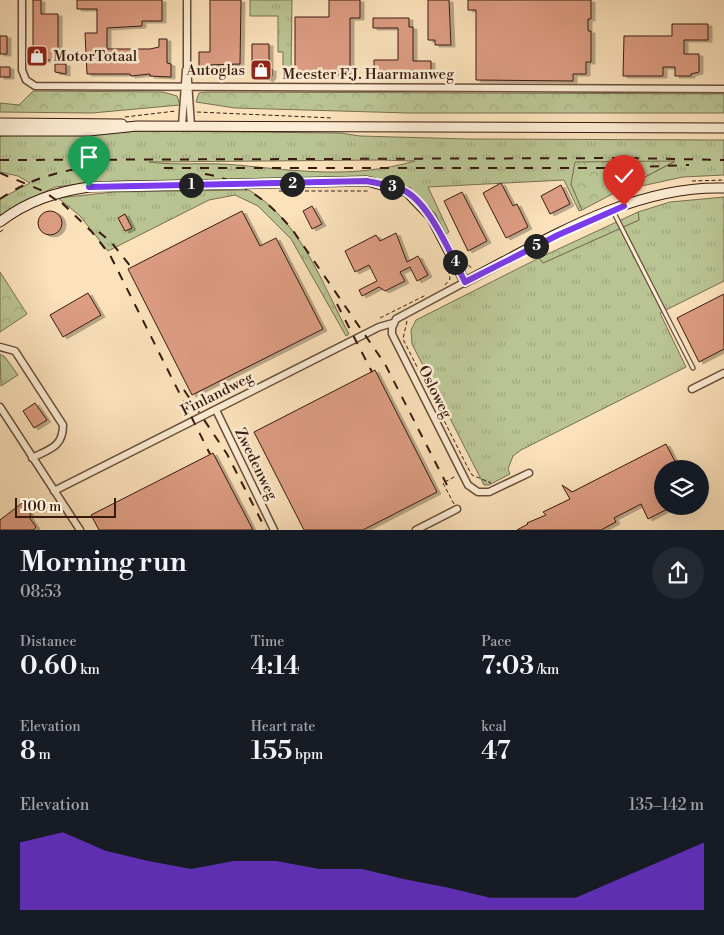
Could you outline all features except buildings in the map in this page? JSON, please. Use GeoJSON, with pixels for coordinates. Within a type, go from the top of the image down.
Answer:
{"type":"FeatureCollection","features":[{"type":"Feature","properties":{"kind":"main road"},"geometry":{"type":"LineString","coordinates":[[0,123],[108,122],[137,126]]}},
{"type":"Feature","properties":{"kind":"main road"},"geometry":{"type":"LineString","coordinates":[[0,131],[89,131],[137,126],[724,128]]}},
{"type":"Feature","properties":{"kind":"main road"},"geometry":{"type":"LineString","coordinates":[[4,224],[33,201],[55,193],[89,187],[367,181],[406,192],[413,198],[431,217],[465,282],[612,210],[674,190],[724,188]]}},
{"type":"Feature","properties":{"kind":"street","name":"Meester F.J. Haarmanweg"},"geometry":{"type":"LineString","coordinates":[[22,0],[22,70],[26,80],[41,87],[724,89]]}},
{"type":"Feature","properties":{"kind":"street"},"geometry":{"type":"LineString","coordinates":[[187,0],[187,126]]}},
{"type":"Feature","properties":{"kind":"street"},"geometry":{"type":"LineString","coordinates":[[393,323],[404,310],[465,282]]}},
{"type":"Feature","properties":{"kind":"street","name":"Finlandweg"},"geometry":{"type":"LineString","coordinates":[[54,492],[379,327],[393,323]]}},
{"type":"Feature","properties":{"kind":"street","name":"Osloweg"},"geometry":{"type":"LineString","coordinates":[[393,323],[394,339],[468,485],[478,492],[489,492],[501,488],[529,473]]}},
{"type":"Feature","properties":{"kind":"street"},"geometry":{"type":"LineString","coordinates":[[0,347],[15,351],[63,425],[63,437],[56,446],[32,458]]}},
{"type":"Feature","properties":{"kind":"street"},"geometry":{"type":"LineString","coordinates":[[692,389],[724,373]]}},
{"type":"Feature","properties":{"kind":"street"},"geometry":{"type":"LineString","coordinates":[[0,407],[80,530]]}},
{"type":"Feature","properties":{"kind":"street","name":"Zwedenweg"},"geometry":{"type":"LineString","coordinates":[[216,410],[274,530]]}},
{"type":"Feature","properties":{"kind":"street"},"geometry":{"type":"LineString","coordinates":[[416,530],[457,510]]}},
{"type":"Feature","properties":{"kind":"lane"},"geometry":{"type":"LineString","coordinates":[[612,210],[693,368]]}},
{"type":"Feature","properties":{"kind":"path"},"geometry":{"type":"LineString","coordinates":[[277,191],[373,190]]}},
{"type":"Feature","properties":{"kind":"path"},"geometry":{"type":"LineString","coordinates":[[0,232],[4,224]]}},
{"type":"Feature","properties":{"kind":"path"},"geometry":{"type":"LineString","coordinates":[[404,310],[408,317],[403,338],[468,468],[472,475],[501,488]]}},
{"type":"Feature","properties":{"kind":"path"},"geometry":{"type":"LineString","coordinates":[[457,510],[443,483],[468,468]]}},
{"type":"Feature","properties":{"kind":"green space"},"geometry":{"type":"Polygon","coordinates":[[[250,0],[292,0],[291,74],[283,74],[283,52],[278,52],[278,16],[250,16],[250,0]]]}},
{"type":"Feature","properties":{"kind":"green space"},"geometry":{"type":"Polygon","coordinates":[[[33,91],[163,92],[177,96],[180,105],[92,113],[0,112],[0,103],[19,105],[33,91]]]}},
{"type":"Feature","properties":{"kind":"green space"},"geometry":{"type":"Polygon","coordinates":[[[199,93],[724,94],[724,113],[409,113],[235,108],[196,102],[199,93]]]}},
{"type":"Feature","properties":{"kind":"green space"},"geometry":{"type":"Polygon","coordinates":[[[142,131],[340,133],[360,136],[468,139],[724,140],[724,175],[683,177],[618,191],[674,162],[571,184],[582,210],[579,211],[564,180],[428,187],[449,232],[446,234],[428,207],[409,190],[385,181],[353,178],[114,181],[71,185],[55,187],[34,197],[0,218],[0,199],[30,183],[18,176],[0,172],[0,136],[142,131]],[[415,161],[149,162],[226,164],[304,171],[348,172],[392,167],[415,161]]]}},
{"type":"Feature","properties":{"kind":"green space"},"geometry":{"type":"Polygon","coordinates":[[[675,161],[582,210],[571,184],[575,162],[675,161]]]}},
{"type":"Feature","properties":{"kind":"green space"},"geometry":{"type":"Polygon","coordinates":[[[249,190],[283,219],[297,236],[319,274],[349,334],[346,336],[291,239],[258,206],[235,195],[209,200],[108,251],[80,216],[58,198],[114,192],[249,190]]]}},
{"type":"Feature","properties":{"kind":"green space"},"geometry":{"type":"Polygon","coordinates":[[[724,197],[724,281],[660,313],[686,367],[521,450],[513,456],[508,469],[510,474],[489,485],[484,485],[412,344],[411,330],[416,320],[539,258],[543,263],[639,220],[638,212],[670,202],[724,197]]]}},
{"type":"Feature","properties":{"kind":"green space"},"geometry":{"type":"Polygon","coordinates":[[[638,212],[639,220],[543,263],[539,258],[638,212]]]}},
{"type":"Feature","properties":{"kind":"green space"},"geometry":{"type":"Polygon","coordinates":[[[0,272],[27,314],[0,332],[0,272]]]}},
{"type":"Feature","properties":{"kind":"green space"},"geometry":{"type":"Polygon","coordinates":[[[0,354],[5,357],[18,375],[1,386],[0,354]]]}},
{"type":"Feature","properties":{"kind":"railway"},"geometry":{"type":"LineString","coordinates":[[0,160],[628,158],[724,160]]}},
{"type":"Feature","properties":{"kind":"railway"},"geometry":{"type":"LineString","coordinates":[[164,168],[613,168],[689,165]]}},
{"type":"Feature","properties":{"kind":"railway"},"geometry":{"type":"LineString","coordinates":[[0,199],[23,185],[48,176],[74,169],[101,166]]}},
{"type":"Feature","properties":{"kind":"railway"},"geometry":{"type":"LineString","coordinates":[[0,173],[43,191],[68,208]]}},
{"type":"Feature","properties":{"kind":"railway"},"geometry":{"type":"LineString","coordinates":[[205,174],[219,177],[255,194],[276,212],[294,232],[385,364],[447,485]]}},
{"type":"Feature","properties":{"kind":"railway"},"geometry":{"type":"LineString","coordinates":[[62,203],[91,231],[110,255],[210,454]]}},
{"type":"Feature","properties":{"kind":"railway"},"geometry":{"type":"LineString","coordinates":[[99,232],[112,243],[131,267]]}},
{"type":"Feature","properties":{"kind":"railway"},"geometry":{"type":"LineString","coordinates":[[337,304],[372,372]]}},
{"type":"Feature","properties":{"kind":"railway"},"geometry":{"type":"LineString","coordinates":[[184,390],[227,454],[266,530]]}},
{"type":"Feature","properties":{"kind":"place","name":"MotorTotaal"},"geometry":{"type":"Point","coordinates":[37,56]}},
{"type":"Feature","properties":{"kind":"place","name":"Autoglas"},"geometry":{"type":"Point","coordinates":[261,70]}},
{"type":"Feature","properties":{"kind":"route"},"geometry":{"type":"LineString","coordinates":[[89,187],[304,184],[367,181],[388,185],[406,192],[431,217],[465,282],[593,218],[624,206]]}}]}
